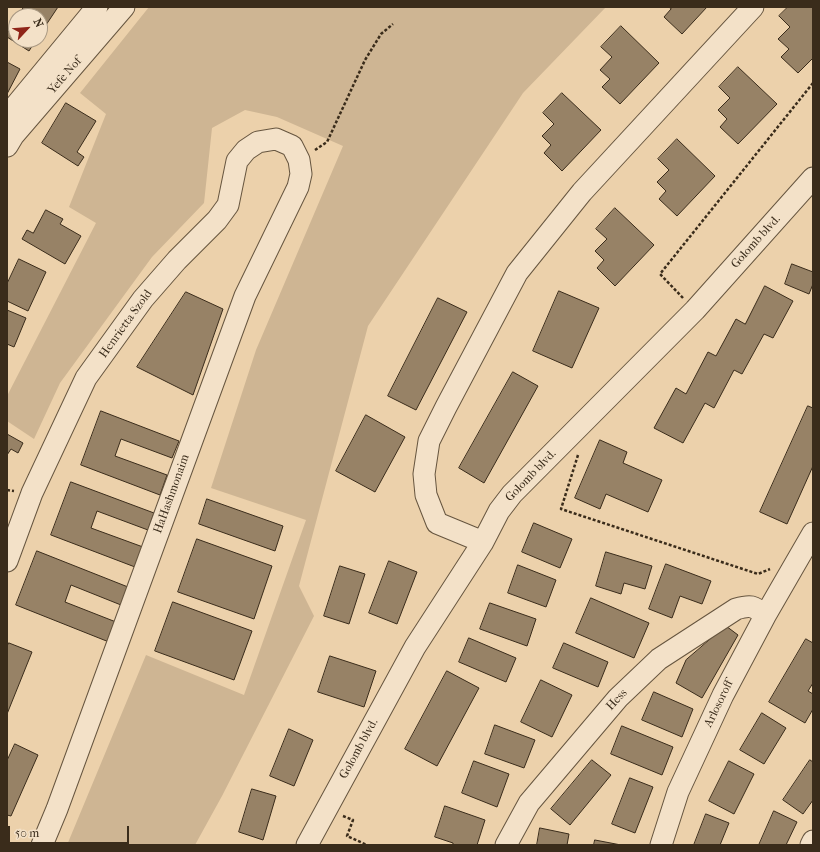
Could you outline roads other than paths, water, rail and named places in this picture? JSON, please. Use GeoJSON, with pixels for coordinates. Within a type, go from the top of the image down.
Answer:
{"type":"FeatureCollection","features":[{"type":"Feature","properties":{"kind":"street"},"geometry":{"type":"LineString","coordinates":[[7,116],[98,7]]}},
{"type":"Feature","properties":{"kind":"street","name":"Yefe Nof"},"geometry":{"type":"LineString","coordinates":[[7,146],[13,136],[124,7]]}},
{"type":"Feature","properties":{"kind":"street"},"geometry":{"type":"LineString","coordinates":[[483,542],[437,523],[426,495],[424,474],[429,441],[446,407],[517,273],[582,192],[753,7]]}},
{"type":"Feature","properties":{"kind":"street","name":"Henrietta Szold"},"geometry":{"type":"LineString","coordinates":[[7,561],[32,493],[86,378],[143,299],[177,260],[217,220],[228,205],[237,162],[246,150],[258,142],[276,138],[295,153]]}},
{"type":"Feature","properties":{"kind":"street","name":"HaHashmonaim"},"geometry":{"type":"LineString","coordinates":[[42,845],[57,809],[246,296],[298,187],[301,174],[295,153]]}},
{"type":"Feature","properties":{"kind":"street","name":"Golomb blvd."},"geometry":{"type":"LineString","coordinates":[[307,845],[415,647],[483,542],[499,511],[512,494],[695,310],[813,178]]}},
{"type":"Feature","properties":{"kind":"street"},"geometry":{"type":"LineString","coordinates":[[792,570],[813,533]]}},
{"type":"Feature","properties":{"kind":"street","name":"Hess"},"geometry":{"type":"LineString","coordinates":[[506,845],[529,803],[618,698],[659,659],[775,583],[792,570]]}},
{"type":"Feature","properties":{"kind":"street","name":"Arlosoroff"},"geometry":{"type":"LineString","coordinates":[[661,845],[678,792],[700,743],[723,695],[765,616],[792,570]]}},
{"type":"Feature","properties":{"kind":"street"},"geometry":{"type":"LineString","coordinates":[[736,609],[750,606],[758,609],[765,616]]}},
{"type":"Feature","properties":{"kind":"street"},"geometry":{"type":"LineString","coordinates":[[811,845],[813,841]]}}]}
